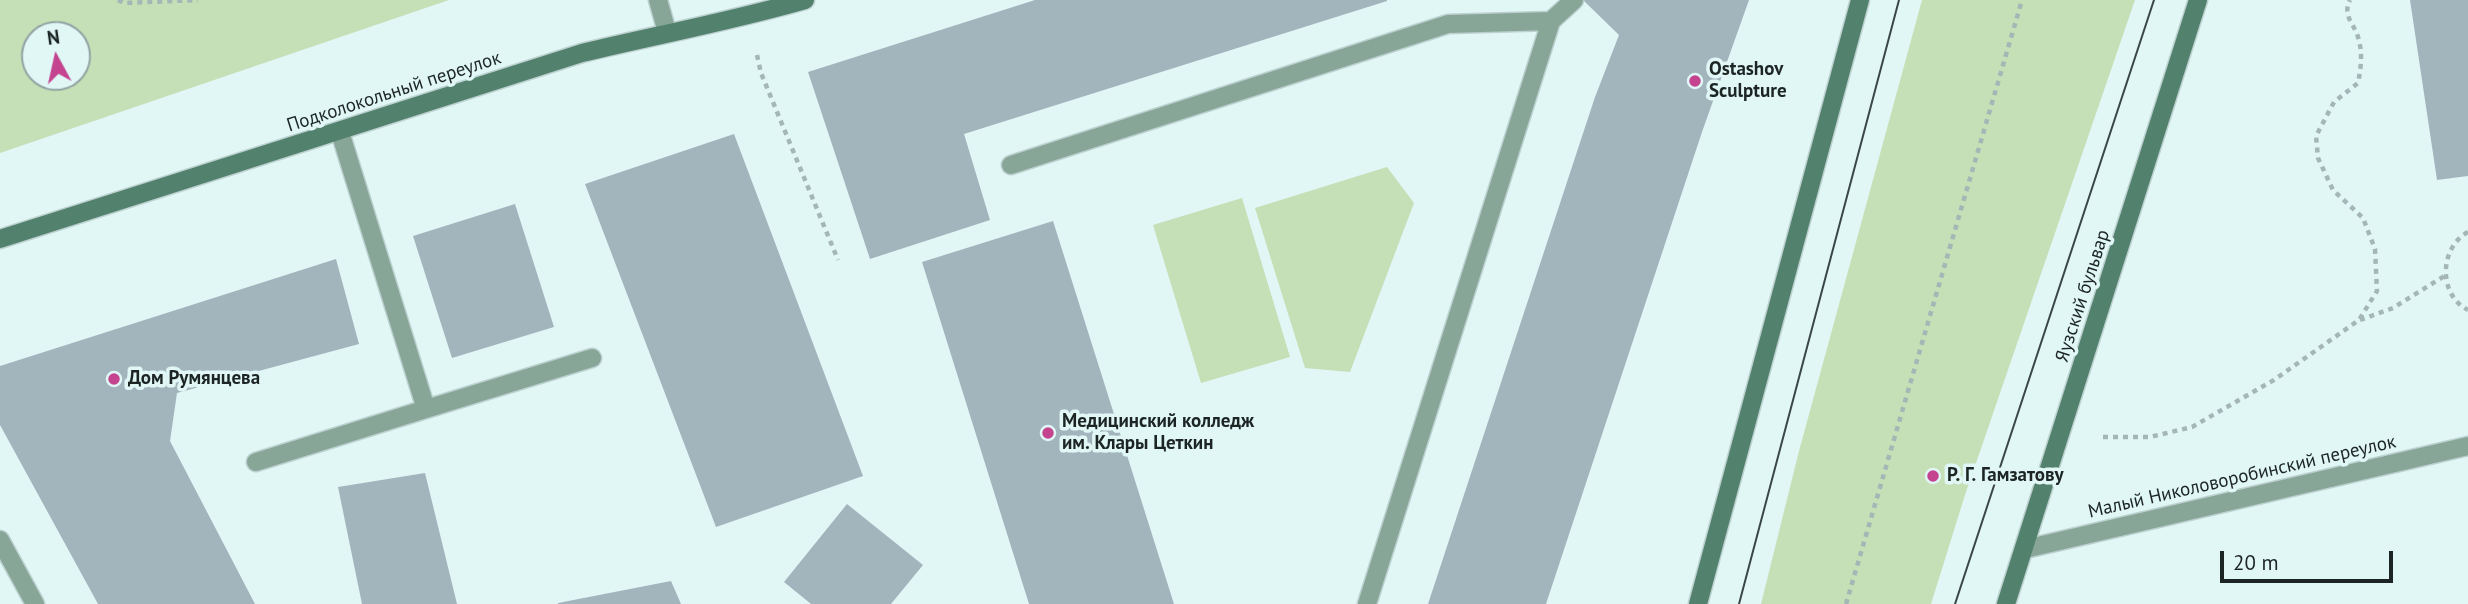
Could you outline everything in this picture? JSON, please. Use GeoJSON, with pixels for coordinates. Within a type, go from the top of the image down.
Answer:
{"type":"FeatureCollection","features":[{"type":"Feature","properties":{"kind":"main road","name":"Подколокольный переулок"},"geometry":{"type":"LineString","coordinates":[[0,239],[582,53],[667,32],[748,17],[805,0]]}},
{"type":"Feature","properties":{"kind":"main road","name":"Яузский бульвар"},"geometry":{"type":"LineString","coordinates":[[2006,604],[2199,0]]}},
{"type":"Feature","properties":{"kind":"main road"},"geometry":{"type":"LineString","coordinates":[[1698,604],[1859,1]]}},
{"type":"Feature","properties":{"kind":"street"},"geometry":{"type":"LineString","coordinates":[[659,0],[667,32]]}},
{"type":"Feature","properties":{"kind":"street"},"geometry":{"type":"LineString","coordinates":[[1367,604],[1552,21],[1574,0]]}},
{"type":"Feature","properties":{"kind":"street"},"geometry":{"type":"LineString","coordinates":[[1011,166],[1448,24],[1552,21]]}},
{"type":"Feature","properties":{"kind":"street"},"geometry":{"type":"LineString","coordinates":[[340,132],[426,409]]}},
{"type":"Feature","properties":{"kind":"street"},"geometry":{"type":"LineString","coordinates":[[256,462],[592,358]]}},
{"type":"Feature","properties":{"kind":"street","name":"Малый Николоворобинский переулок"},"geometry":{"type":"LineString","coordinates":[[2025,549],[2468,446]]}},
{"type":"Feature","properties":{"kind":"street"},"geometry":{"type":"LineString","coordinates":[[0,540],[35,604]]}},
{"type":"Feature","properties":{"kind":"path"},"geometry":{"type":"LineString","coordinates":[[118,0],[124,3],[198,0]]}},
{"type":"Feature","properties":{"kind":"path"},"geometry":{"type":"LineString","coordinates":[[1846,604],[2022,0]]}},
{"type":"Feature","properties":{"kind":"path"},"geometry":{"type":"LineString","coordinates":[[2350,0],[2346,8],[2349,23],[2357,34],[2362,62],[2358,83],[2334,102],[2316,136],[2318,158],[2333,190],[2363,218],[2375,249],[2377,291],[2359,320]]}},
{"type":"Feature","properties":{"kind":"path"},"geometry":{"type":"LineString","coordinates":[[748,17],[761,74],[838,260]]}},
{"type":"Feature","properties":{"kind":"path"},"geometry":{"type":"LineString","coordinates":[[2468,232],[2451,249],[2445,268],[2449,289],[2460,306],[2468,310]]}},
{"type":"Feature","properties":{"kind":"path"},"geometry":{"type":"LineString","coordinates":[[2103,436],[2150,437],[2192,427],[2274,380],[2359,320],[2393,308],[2446,275]]}},
{"type":"Feature","properties":{"kind":"green space"},"geometry":{"type":"Polygon","coordinates":[[[0,0],[449,0],[0,153],[0,0]]]}},
{"type":"Feature","properties":{"kind":"green space"},"geometry":{"type":"Polygon","coordinates":[[[1922,0],[2135,0],[1964,498],[1931,604],[1761,604],[1799,451],[1922,0]]]}},
{"type":"Feature","properties":{"kind":"green space"},"geometry":{"type":"Polygon","coordinates":[[[1387,167],[1414,203],[1350,372],[1305,368],[1255,208],[1387,167]]]}},
{"type":"Feature","properties":{"kind":"green space"},"geometry":{"type":"Polygon","coordinates":[[[1242,198],[1290,357],[1201,383],[1153,225],[1242,198]]]}},
{"type":"Feature","properties":{"kind":"building"},"geometry":{"type":"Polygon","coordinates":[[[1035,0],[1387,1],[964,134],[990,220],[870,259],[808,72],[1035,0]]]}},
{"type":"Feature","properties":{"kind":"building"},"geometry":{"type":"Polygon","coordinates":[[[1583,0],[1749,0],[1702,132],[1546,604],[1428,604],[1595,97],[1619,35],[1583,0]]]}},
{"type":"Feature","properties":{"kind":"building"},"geometry":{"type":"Polygon","coordinates":[[[2410,0],[2468,0],[2468,176],[2437,180],[2410,0]]]}},
{"type":"Feature","properties":{"kind":"building"},"geometry":{"type":"Polygon","coordinates":[[[734,134],[863,476],[716,527],[585,184],[734,134]]]}},
{"type":"Feature","properties":{"kind":"building"},"geometry":{"type":"Polygon","coordinates":[[[515,204],[554,327],[452,358],[413,236],[515,204]]]}},
{"type":"Feature","properties":{"kind":"building","name":"Медицинский колледж им. Клары Цеткин"},"geometry":{"type":"Polygon","coordinates":[[[1053,221],[1174,604],[1029,604],[922,262],[1053,221]]]}},
{"type":"Feature","properties":{"kind":"building","name":"Дом Румянцева"},"geometry":{"type":"Polygon","coordinates":[[[336,259],[359,344],[177,393],[170,441],[255,604],[98,604],[0,425],[0,366],[336,259]]]}},
{"type":"Feature","properties":{"kind":"building"},"geometry":{"type":"Polygon","coordinates":[[[425,473],[457,604],[362,604],[338,487],[425,473]]]}},
{"type":"Feature","properties":{"kind":"building"},"geometry":{"type":"Polygon","coordinates":[[[847,504],[923,565],[891,604],[811,604],[784,582],[847,504]]]}},
{"type":"Feature","properties":{"kind":"building"},"geometry":{"type":"Polygon","coordinates":[[[671,581],[681,604],[558,604],[558,603],[671,581]]]}},
{"type":"Feature","properties":{"kind":"tram line"},"geometry":{"type":"LineString","coordinates":[[1739,604],[1899,0]]}},
{"type":"Feature","properties":{"kind":"tram line"},"geometry":{"type":"LineString","coordinates":[[1955,604],[2154,0]]}},
{"type":"Feature","properties":{"kind":"place","name":"Ostashov Sculpture"},"geometry":{"type":"Point","coordinates":[1695,81]}},
{"type":"Feature","properties":{"kind":"place","name":"Дом Румянцева"},"geometry":{"type":"Point","coordinates":[114,379]}},
{"type":"Feature","properties":{"kind":"place","name":"Медицинский колледж им. Клары Цеткин"},"geometry":{"type":"Point","coordinates":[1048,433]}},
{"type":"Feature","properties":{"kind":"place","name":"Р. Г. Гамзатову"},"geometry":{"type":"Point","coordinates":[1933,476]}}]}
